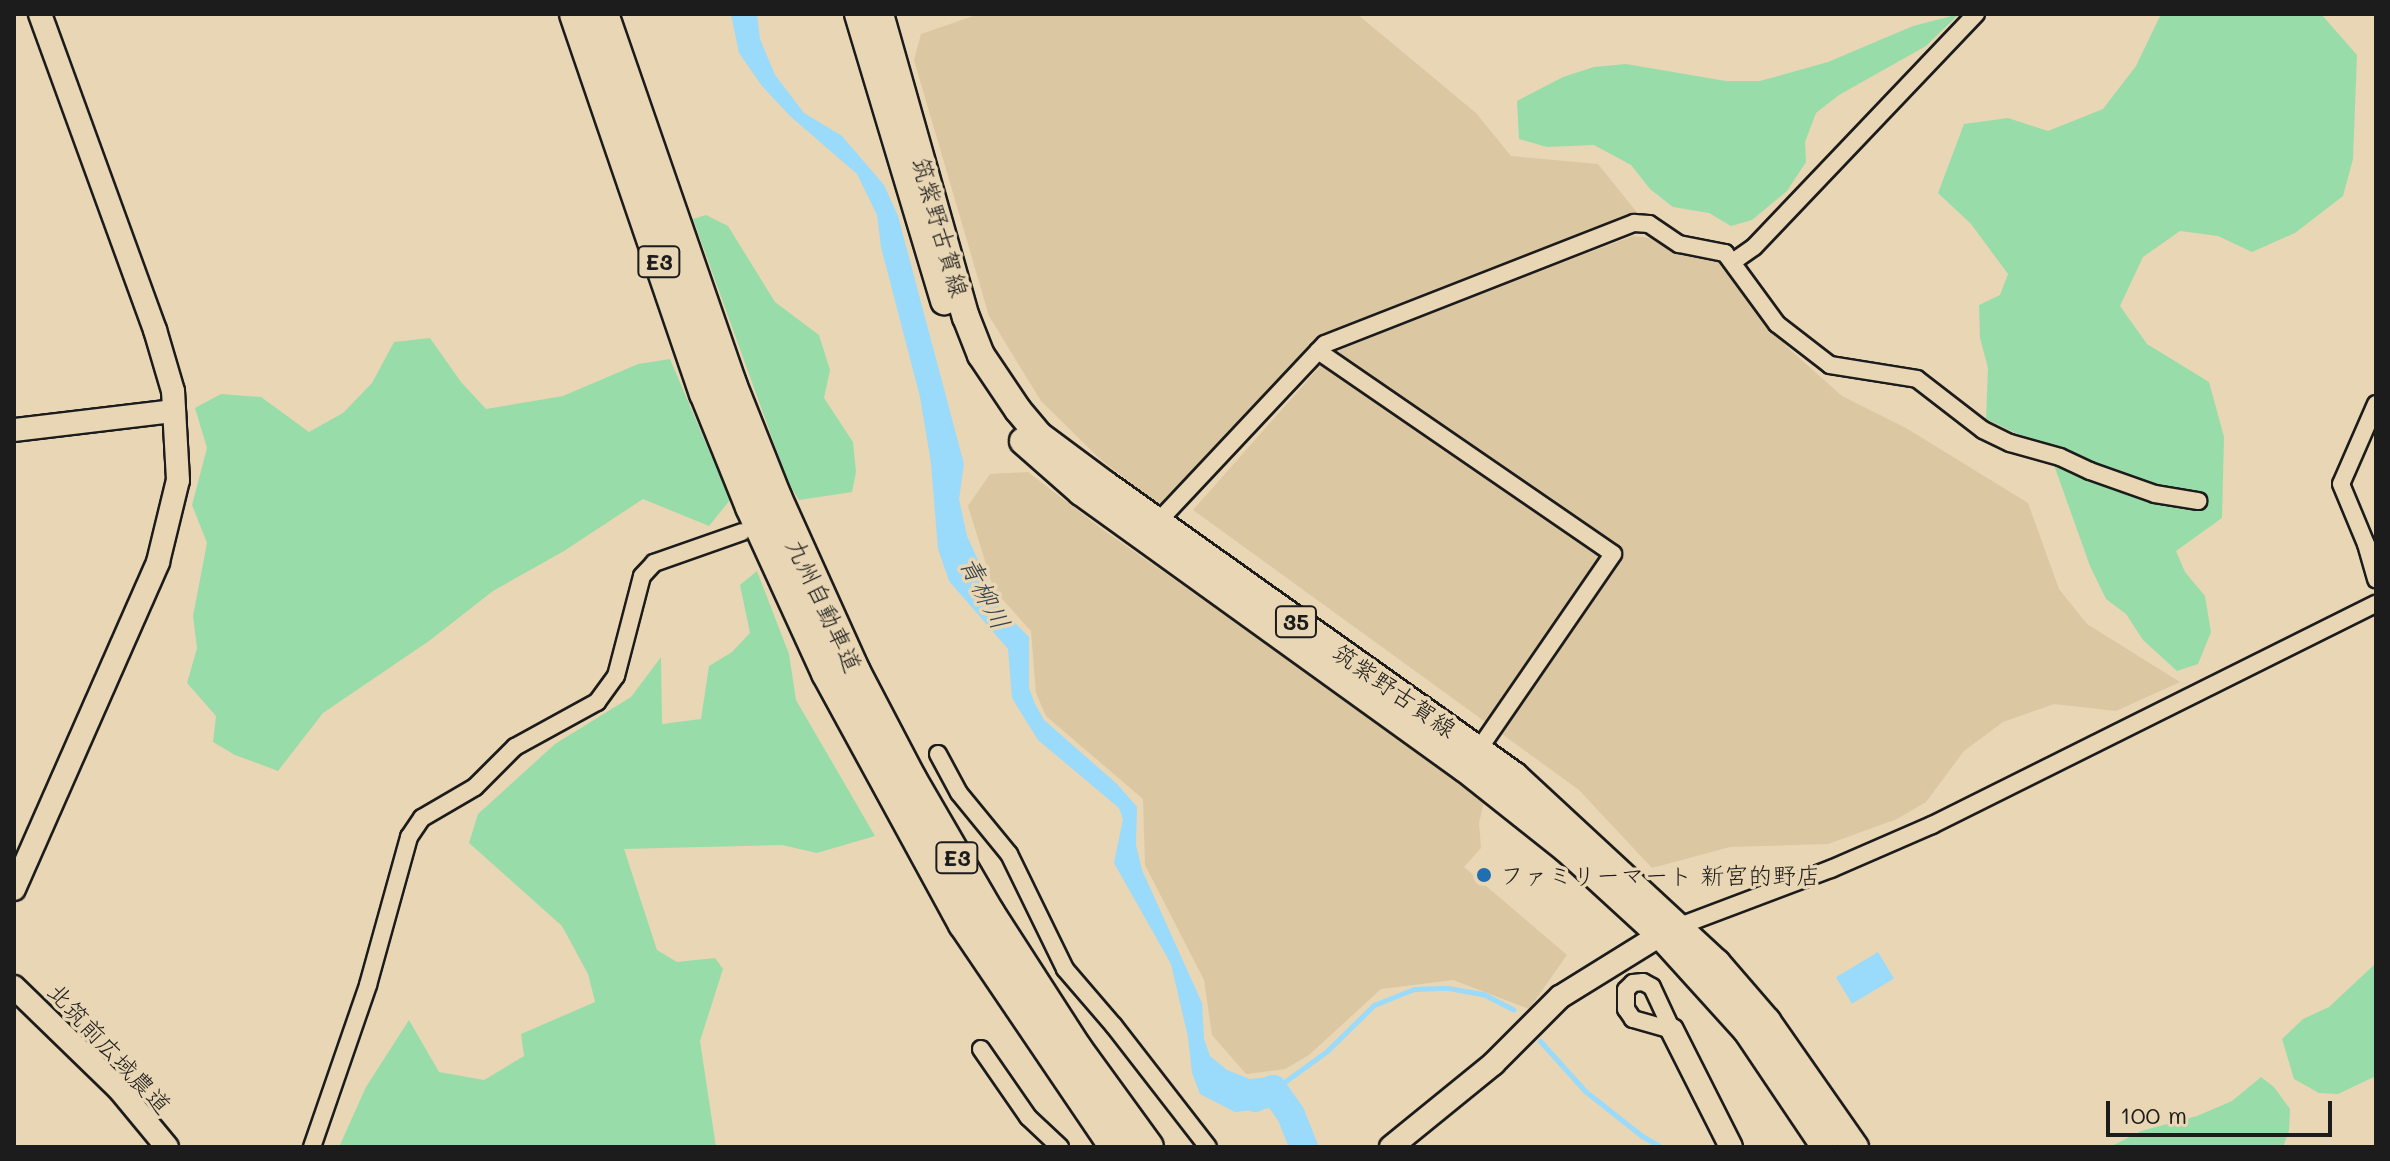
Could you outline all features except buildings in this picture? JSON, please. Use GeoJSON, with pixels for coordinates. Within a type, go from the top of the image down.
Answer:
{"type":"FeatureCollection","features":[{"type":"Feature","properties":{"kind":"highway","name":"九州自動車道"},"geometry":{"type":"LineString","coordinates":[[575,14],[705,393],[756,512],[787,555],[989,913],[1076,1048],[1148,1147]]}},
{"type":"Feature","properties":{"kind":"highway","name":"九州自動車道"},"geometry":{"type":"LineString","coordinates":[[603,14],[670,216],[756,512]]}},
{"type":"Feature","properties":{"kind":"highway","name":"九州自動車道"},"geometry":{"type":"LineString","coordinates":[[787,555],[827,673],[964,924],[1115,1147]]}},
{"type":"Feature","properties":{"kind":"main road","name":"筑紫野古賀線"},"geometry":{"type":"LineString","coordinates":[[858,14],[940,289],[961,351],[977,384],[1023,441],[1081,492],[1150,529]]}},
{"type":"Feature","properties":{"kind":"main road","name":"筑紫野古賀線"},"geometry":{"type":"LineString","coordinates":[[880,14],[966,317],[981,355],[998,385],[1040,436],[1150,529],[1472,758],[1556,812],[1670,930],[1767,1021],[1855,1147]]}},
{"type":"Feature","properties":{"kind":"main road","name":"筑紫野古賀線"},"geometry":{"type":"LineString","coordinates":[[1670,930],[1747,1031],[1825,1147]]}},
{"type":"Feature","properties":{"kind":"street"},"geometry":{"type":"LineString","coordinates":[[14,889],[158,562],[178,480],[173,391],[155,330],[40,14]]}},
{"type":"Feature","properties":{"kind":"street"},"geometry":{"type":"LineString","coordinates":[[1734,261],[1754,247],[1976,14]]}},
{"type":"Feature","properties":{"kind":"street"},"geometry":{"type":"LineString","coordinates":[[1150,529],[1325,344],[1634,223],[1649,224],[1679,244],[1717,249],[1734,261],[1777,324],[1830,365],[1917,379],[1983,430],[2010,443],[2060,457],[2155,494],[2198,501]]}},
{"type":"Feature","properties":{"kind":"street"},"geometry":{"type":"LineString","coordinates":[[1318,351],[1613,554],[1472,758]]}},
{"type":"Feature","properties":{"kind":"street"},"geometry":{"type":"LineString","coordinates":[[2376,404],[2341,484],[2366,544],[2376,580]]}},
{"type":"Feature","properties":{"kind":"street"},"geometry":{"type":"LineString","coordinates":[[14,430],[174,411]]}},
{"type":"Feature","properties":{"kind":"street"},"geometry":{"type":"LineString","coordinates":[[312,1147],[368,985],[409,837],[422,818],[475,787],[515,747],[597,702],[616,676],[642,576],[654,563],[756,512]]}},
{"type":"Feature","properties":{"kind":"street"},"geometry":{"type":"LineString","coordinates":[[1391,1147],[1493,1064],[1560,997],[1670,930],[1831,869],[1932,825],[2376,604]]}},
{"type":"Feature","properties":{"kind":"street"},"geometry":{"type":"LineString","coordinates":[[938,754],[959,793],[1009,854],[1065,969],[1114,1026],[1208,1147]]}},
{"type":"Feature","properties":{"kind":"street","name":"北筑前広域農道"},"geometry":{"type":"LineString","coordinates":[[15,990],[119,1089],[167,1147]]}},
{"type":"Feature","properties":{"kind":"street"},"geometry":{"type":"LineString","coordinates":[[1672,1030],[1731,1147]]}},
{"type":"Feature","properties":{"kind":"street"},"geometry":{"type":"LineString","coordinates":[[981,1049],[1028,1117],[1060,1147]]}},
{"type":"Feature","properties":{"kind":"shaded area"},"geometry":{"type":"Polygon","coordinates":[[[979,14],[1357,14],[1476,113],[1511,156],[1598,164],[1639,215],[1321,339],[1160,506],[1100,459],[1041,401],[989,316],[914,60],[921,34],[979,14]]]}},
{"type":"Feature","properties":{"kind":"shaded area"},"geometry":{"type":"Polygon","coordinates":[[[1633,236],[1657,239],[1676,251],[1717,254],[1787,347],[1842,396],[1906,428],[2028,503],[2059,589],[2087,624],[2180,682],[2116,711],[2054,704],[2003,722],[1964,751],[1926,802],[1897,819],[1828,844],[1730,847],[1652,868],[1579,790],[1193,510],[1337,347],[1633,236]]]}},
{"type":"Feature","properties":{"kind":"shaded area"},"geometry":{"type":"Polygon","coordinates":[[[1028,472],[1102,529],[1485,797],[1479,823],[1481,848],[1464,867],[1567,955],[1529,1009],[1453,980],[1381,989],[1309,1055],[1285,1069],[1246,1074],[1212,1035],[1204,980],[1145,865],[1143,799],[1046,716],[1036,693],[1031,631],[994,590],[968,506],[990,474],[1028,472]]]}},
{"type":"Feature","properties":{"kind":"green space"},"geometry":{"type":"Polygon","coordinates":[[[1959,14],[1926,46],[1839,95],[1816,113],[1805,142],[1806,162],[1787,191],[1752,220],[1731,226],[1709,213],[1673,207],[1650,189],[1631,165],[1594,145],[1547,147],[1519,139],[1517,101],[1563,77],[1594,67],[1626,64],[1726,81],[1760,81],[1828,62],[1913,26],[1959,14]]]}},
{"type":"Feature","properties":{"kind":"green space"},"geometry":{"type":"Polygon","coordinates":[[[2161,14],[2321,14],[2357,55],[2353,159],[2343,196],[2295,233],[2252,252],[2218,236],[2180,231],[2143,257],[2120,306],[2147,344],[2209,382],[2224,437],[2222,518],[2176,551],[2185,572],[2205,596],[2211,632],[2198,664],[2177,671],[2143,640],[2126,614],[2106,599],[2090,566],[2050,454],[2030,440],[1986,419],[1988,368],[1980,338],[1979,305],[2000,295],[2008,274],[1971,224],[1938,193],[1964,124],[2008,118],[2048,131],[2103,109],[2136,66],[2161,14]]]}},
{"type":"Feature","properties":{"kind":"green space"},"geometry":{"type":"Polygon","coordinates":[[[706,215],[728,226],[775,302],[819,335],[830,370],[824,398],[853,442],[856,472],[852,492],[799,500],[788,482],[693,219],[706,215]]]}},
{"type":"Feature","properties":{"kind":"green space"},"geometry":{"type":"Polygon","coordinates":[[[430,338],[461,382],[486,409],[563,396],[638,364],[670,359],[730,500],[709,526],[643,499],[564,551],[493,591],[429,641],[323,713],[278,771],[235,755],[213,742],[216,716],[187,683],[197,648],[193,616],[207,543],[192,505],[207,448],[195,408],[221,394],[261,397],[309,432],[343,413],[372,383],[394,342],[430,338]]]}},
{"type":"Feature","properties":{"kind":"green space"},"geometry":{"type":"Polygon","coordinates":[[[757,571],[789,654],[796,700],[875,836],[817,853],[782,845],[624,849],[657,950],[677,962],[715,958],[723,969],[700,1041],[716,1147],[339,1147],[366,1087],[409,1020],[439,1072],[484,1080],[524,1056],[521,1034],[595,1002],[588,974],[562,926],[469,843],[478,814],[555,744],[631,697],[661,657],[662,724],[701,719],[709,666],[732,652],[750,633],[740,585],[757,571]]]}},
{"type":"Feature","properties":{"kind":"green space"},"geometry":{"type":"Polygon","coordinates":[[[2376,963],[2376,1076],[2338,1094],[2319,1093],[2294,1079],[2282,1039],[2303,1019],[2329,1007],[2376,963]]]}},
{"type":"Feature","properties":{"kind":"green space"},"geometry":{"type":"Polygon","coordinates":[[[2261,1077],[2274,1087],[2290,1109],[2289,1131],[2283,1147],[2110,1147],[2141,1131],[2197,1116],[2232,1101],[2261,1077]]]}},
{"type":"Feature","properties":{"kind":"water"},"geometry":{"type":"Polygon","coordinates":[[[731,14],[757,14],[760,39],[775,75],[804,113],[842,136],[884,185],[898,216],[964,464],[959,499],[967,536],[1000,608],[1029,637],[1029,688],[1035,704],[1044,720],[1117,784],[1137,807],[1136,845],[1142,870],[1202,1003],[1204,1039],[1210,1056],[1227,1070],[1250,1079],[1279,1076],[1289,1102],[1279,1107],[1235,1112],[1200,1094],[1192,1073],[1188,1037],[1171,964],[1114,863],[1123,819],[1119,808],[1038,740],[1012,698],[1008,649],[949,581],[938,549],[931,463],[920,397],[881,247],[877,215],[857,174],[790,116],[762,86],[739,53],[731,14]]]}},
{"type":"Feature","properties":{"kind":"water"},"geometry":{"type":"Polygon","coordinates":[[[1878,952],[1894,979],[1852,1004],[1836,977],[1878,952]]]}},
{"type":"Feature","properties":{"kind":"waterway"},"geometry":{"type":"LineString","coordinates":[[1279,1086],[1327,1051],[1374,1005],[1414,989],[1448,988],[1483,994],[1513,1009]]}},
{"type":"Feature","properties":{"kind":"waterway"},"geometry":{"type":"LineString","coordinates":[[1540,1041],[1585,1091],[1642,1136],[1661,1147]]}},
{"type":"Feature","properties":{"kind":"waterway","name":"青柳川"},"geometry":{"type":"LineString","coordinates":[[1255,1098],[1273,1089],[1291,1115],[1304,1147]]}},
{"type":"Feature","properties":{"kind":"place","name":"ファミリーマート 新宮的野店"},"geometry":{"type":"Point","coordinates":[1484,875]}}]}
